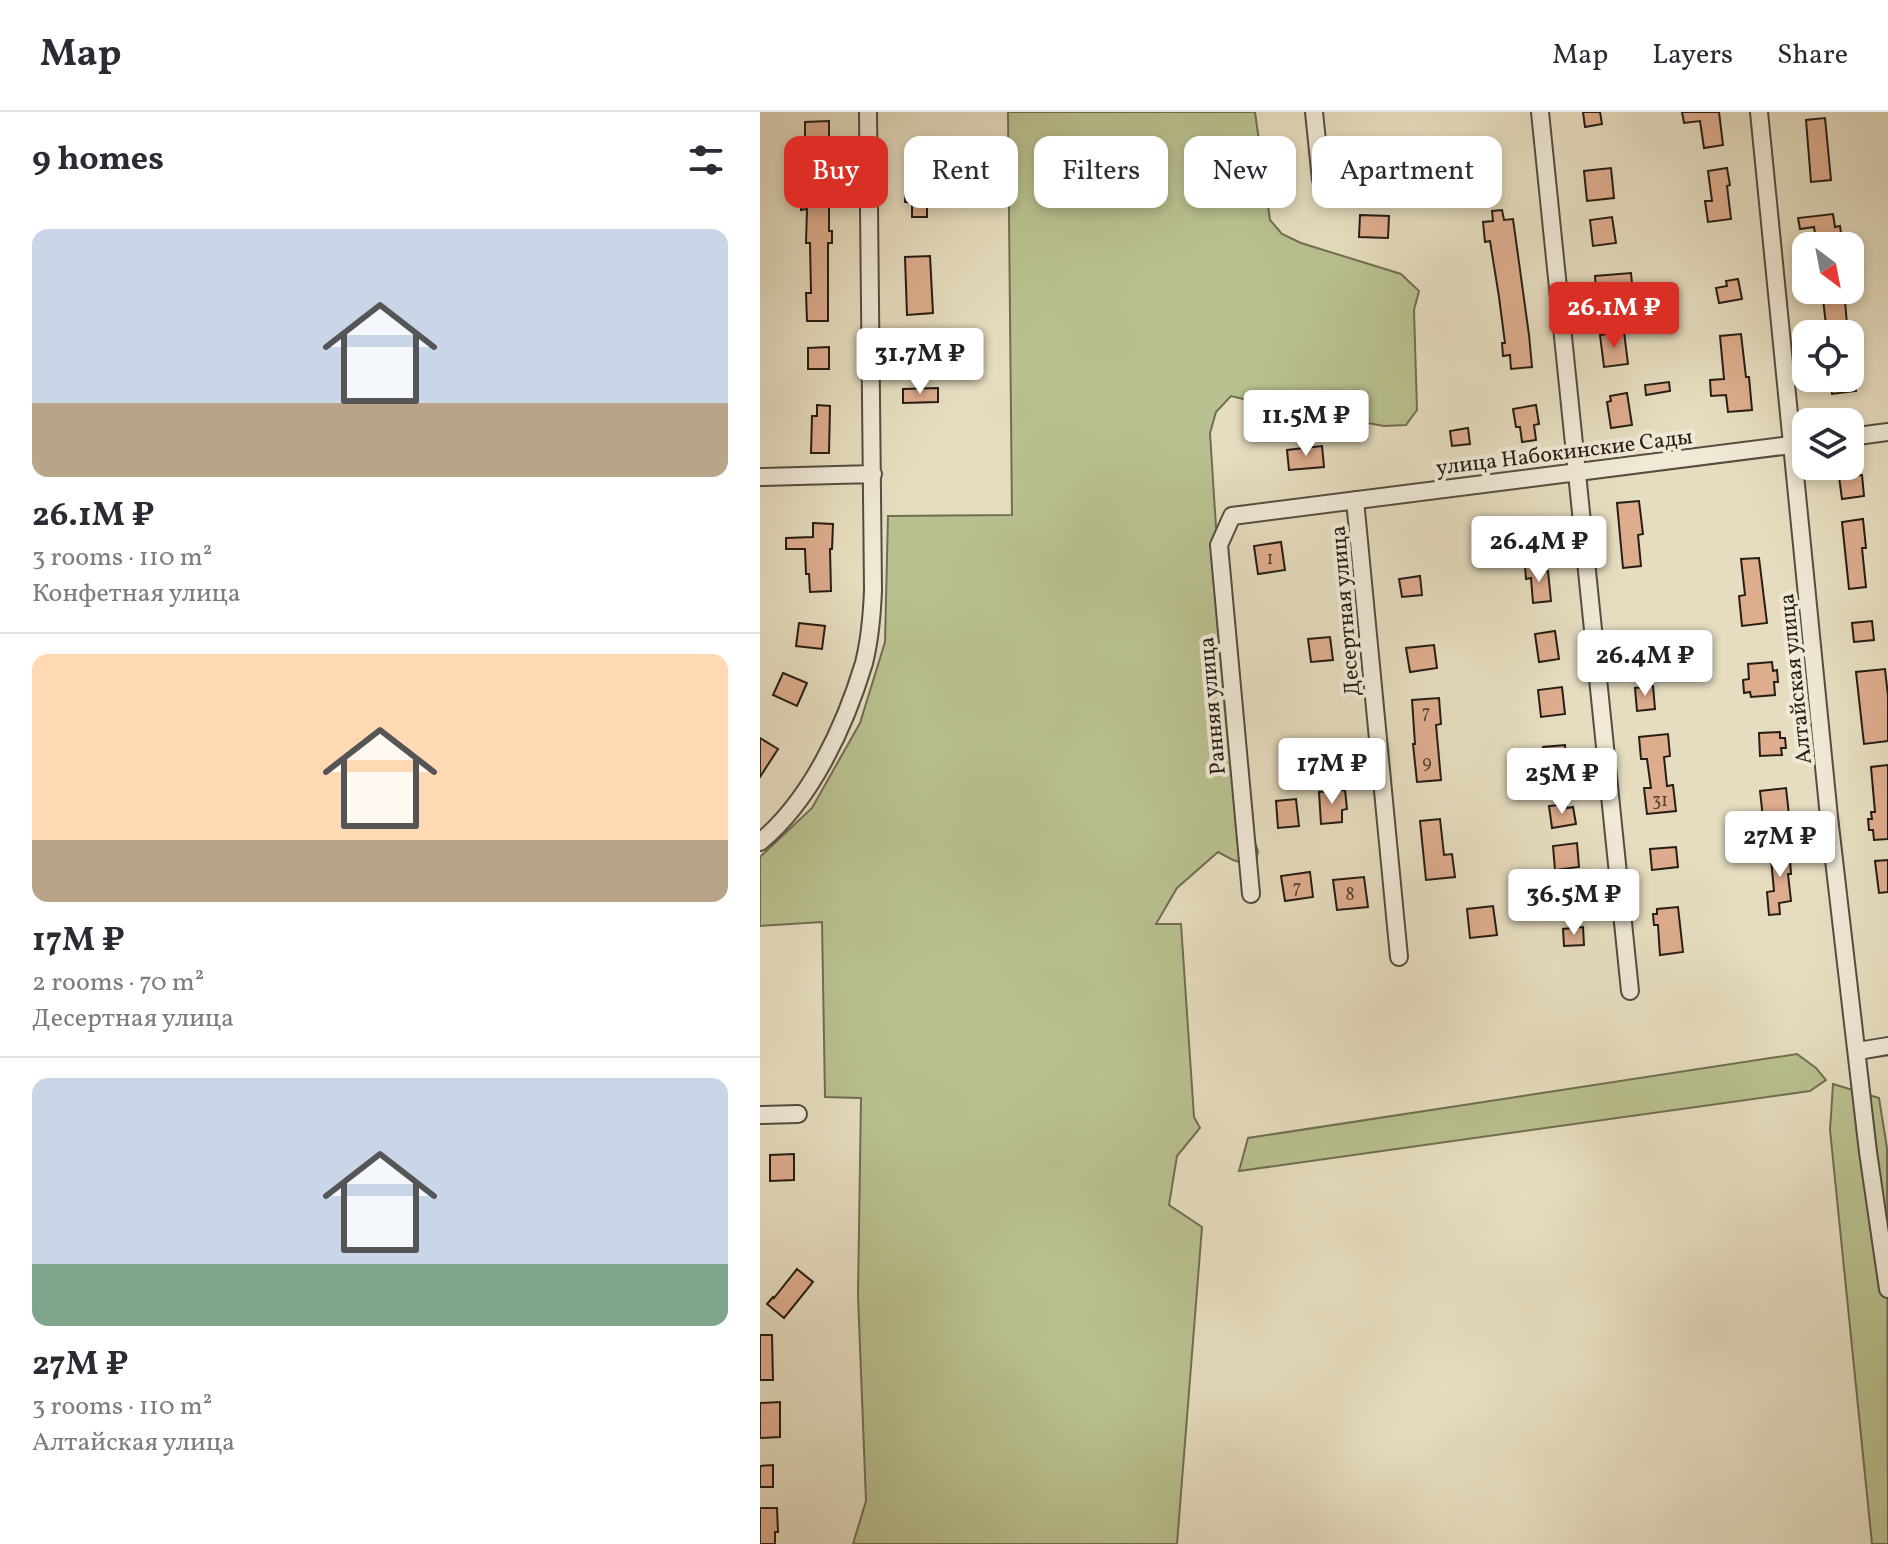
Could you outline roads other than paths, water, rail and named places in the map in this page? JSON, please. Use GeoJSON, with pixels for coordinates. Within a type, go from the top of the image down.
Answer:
{"type":"FeatureCollection","features":[{"type":"Feature","properties":{"kind":"street"},"geometry":{"type":"LineString","coordinates":[[760,842],[809,787],[836,736],[864,662],[869,637],[873,590],[873,474],[868,112]]}},
{"type":"Feature","properties":{"kind":"street"},"geometry":{"type":"LineString","coordinates":[[1314,112],[1316,136]]}},
{"type":"Feature","properties":{"kind":"street"},"geometry":{"type":"LineString","coordinates":[[1540,112],[1630,991]]}},
{"type":"Feature","properties":{"kind":"street","name":"Алтайская улица"},"geometry":{"type":"LineString","coordinates":[[1759,112],[1795,408]]}},
{"type":"Feature","properties":{"kind":"street"},"geometry":{"type":"LineString","coordinates":[[1864,435],[1888,432]]}},
{"type":"Feature","properties":{"kind":"street","name":"улица Набокинские Сады"},"geometry":{"type":"LineString","coordinates":[[1232,516],[1792,445]]}},
{"type":"Feature","properties":{"kind":"street"},"geometry":{"type":"LineString","coordinates":[[760,477],[873,474]]}},
{"type":"Feature","properties":{"kind":"street","name":"Алтайская улица"},"geometry":{"type":"LineString","coordinates":[[1802,480],[1829,817],[1868,1152],[1888,1289]]}},
{"type":"Feature","properties":{"kind":"street","name":"Десертная улица"},"geometry":{"type":"LineString","coordinates":[[1355,500],[1399,957]]}},
{"type":"Feature","properties":{"kind":"street","name":"Ранняя улица"},"geometry":{"type":"LineString","coordinates":[[1232,516],[1219,545],[1251,894]]}},
{"type":"Feature","properties":{"kind":"street"},"geometry":{"type":"LineString","coordinates":[[1858,1051],[1888,1046]]}},
{"type":"Feature","properties":{"kind":"street"},"geometry":{"type":"LineString","coordinates":[[760,1115],[798,1114]]}}]}
